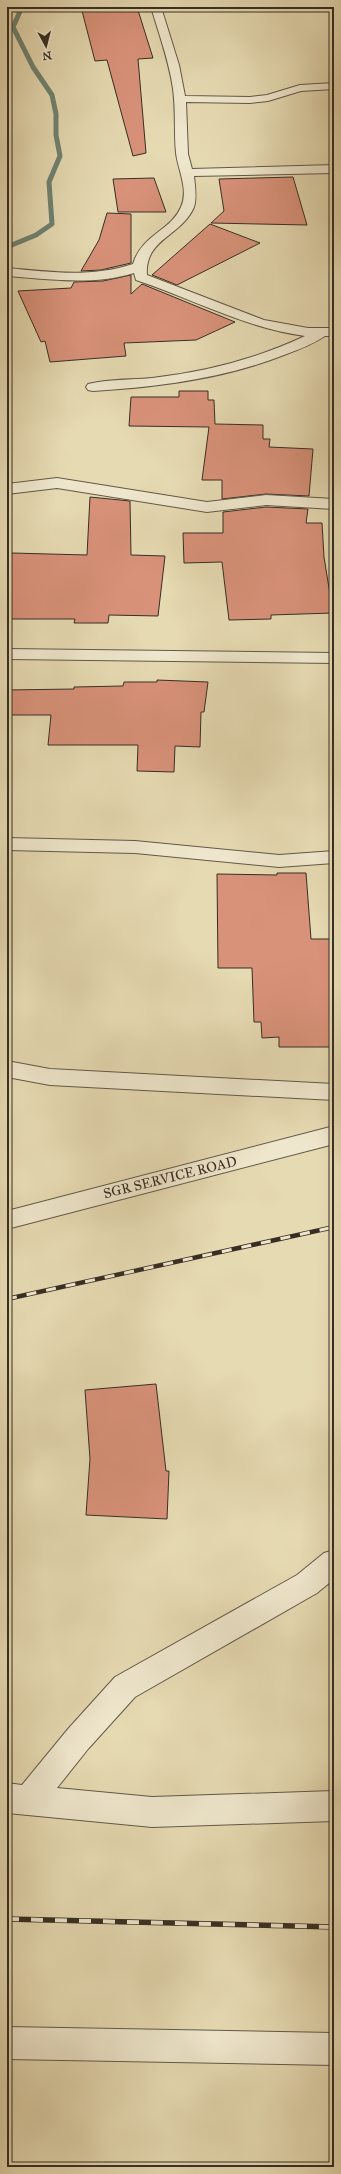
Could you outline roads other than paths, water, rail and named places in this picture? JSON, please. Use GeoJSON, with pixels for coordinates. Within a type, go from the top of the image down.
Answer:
{"type":"FeatureCollection","features":[{"type":"Feature","properties":{"kind":"street"},"geometry":{"type":"LineString","coordinates":[[156,7],[178,79],[182,162],[188,173],[188,204],[185,212],[148,247],[138,267],[141,277],[271,328],[298,333],[327,333]]}},
{"type":"Feature","properties":{"kind":"street"},"geometry":{"type":"LineString","coordinates":[[180,99],[232,100],[268,98],[300,88],[334,86]]}},
{"type":"Feature","properties":{"kind":"street"},"geometry":{"type":"LineString","coordinates":[[188,173],[334,169]]}},
{"type":"Feature","properties":{"kind":"street"},"geometry":{"type":"LineString","coordinates":[[7,272],[81,278],[113,275],[138,267]]}},
{"type":"Feature","properties":{"kind":"street"},"geometry":{"type":"LineString","coordinates":[[93,387],[183,380],[272,357],[327,333]]}},
{"type":"Feature","properties":{"kind":"street"},"geometry":{"type":"LineString","coordinates":[[7,489],[20,486],[57,483],[207,507],[266,500],[334,504]]}},
{"type":"Feature","properties":{"kind":"street"},"geometry":{"type":"LineString","coordinates":[[7,654],[334,658]]}},
{"type":"Feature","properties":{"kind":"street"},"geometry":{"type":"LineString","coordinates":[[7,844],[135,848],[279,861],[334,857]]}},
{"type":"Feature","properties":{"kind":"street"},"geometry":{"type":"LineString","coordinates":[[7,1069],[50,1077],[334,1092]]}},
{"type":"Feature","properties":{"kind":"street","name":"SGR SERVICE ROAD"},"geometry":{"type":"LineString","coordinates":[[7,1220],[334,1135]]}},
{"type":"Feature","properties":{"kind":"street"},"geometry":{"type":"LineString","coordinates":[[17,1799],[78,1740],[125,1687],[307,1584],[334,1562]]}},
{"type":"Feature","properties":{"kind":"street"},"geometry":{"type":"LineString","coordinates":[[17,1799],[152,1812],[334,1806]]}},
{"type":"Feature","properties":{"kind":"street"},"geometry":{"type":"LineString","coordinates":[[7,2043],[334,2049]]}},
{"type":"Feature","properties":{"kind":"waterway"},"geometry":{"type":"LineString","coordinates":[[7,247],[36,235],[52,224],[49,182],[60,156],[56,135],[56,114],[52,95],[33,67],[13,27],[22,7]]}},
{"type":"Feature","properties":{"kind":"railway"},"geometry":{"type":"LineString","coordinates":[[7,1299],[334,1227]]}},
{"type":"Feature","properties":{"kind":"railway"},"geometry":{"type":"LineString","coordinates":[[7,1919],[334,1927]]}}]}
